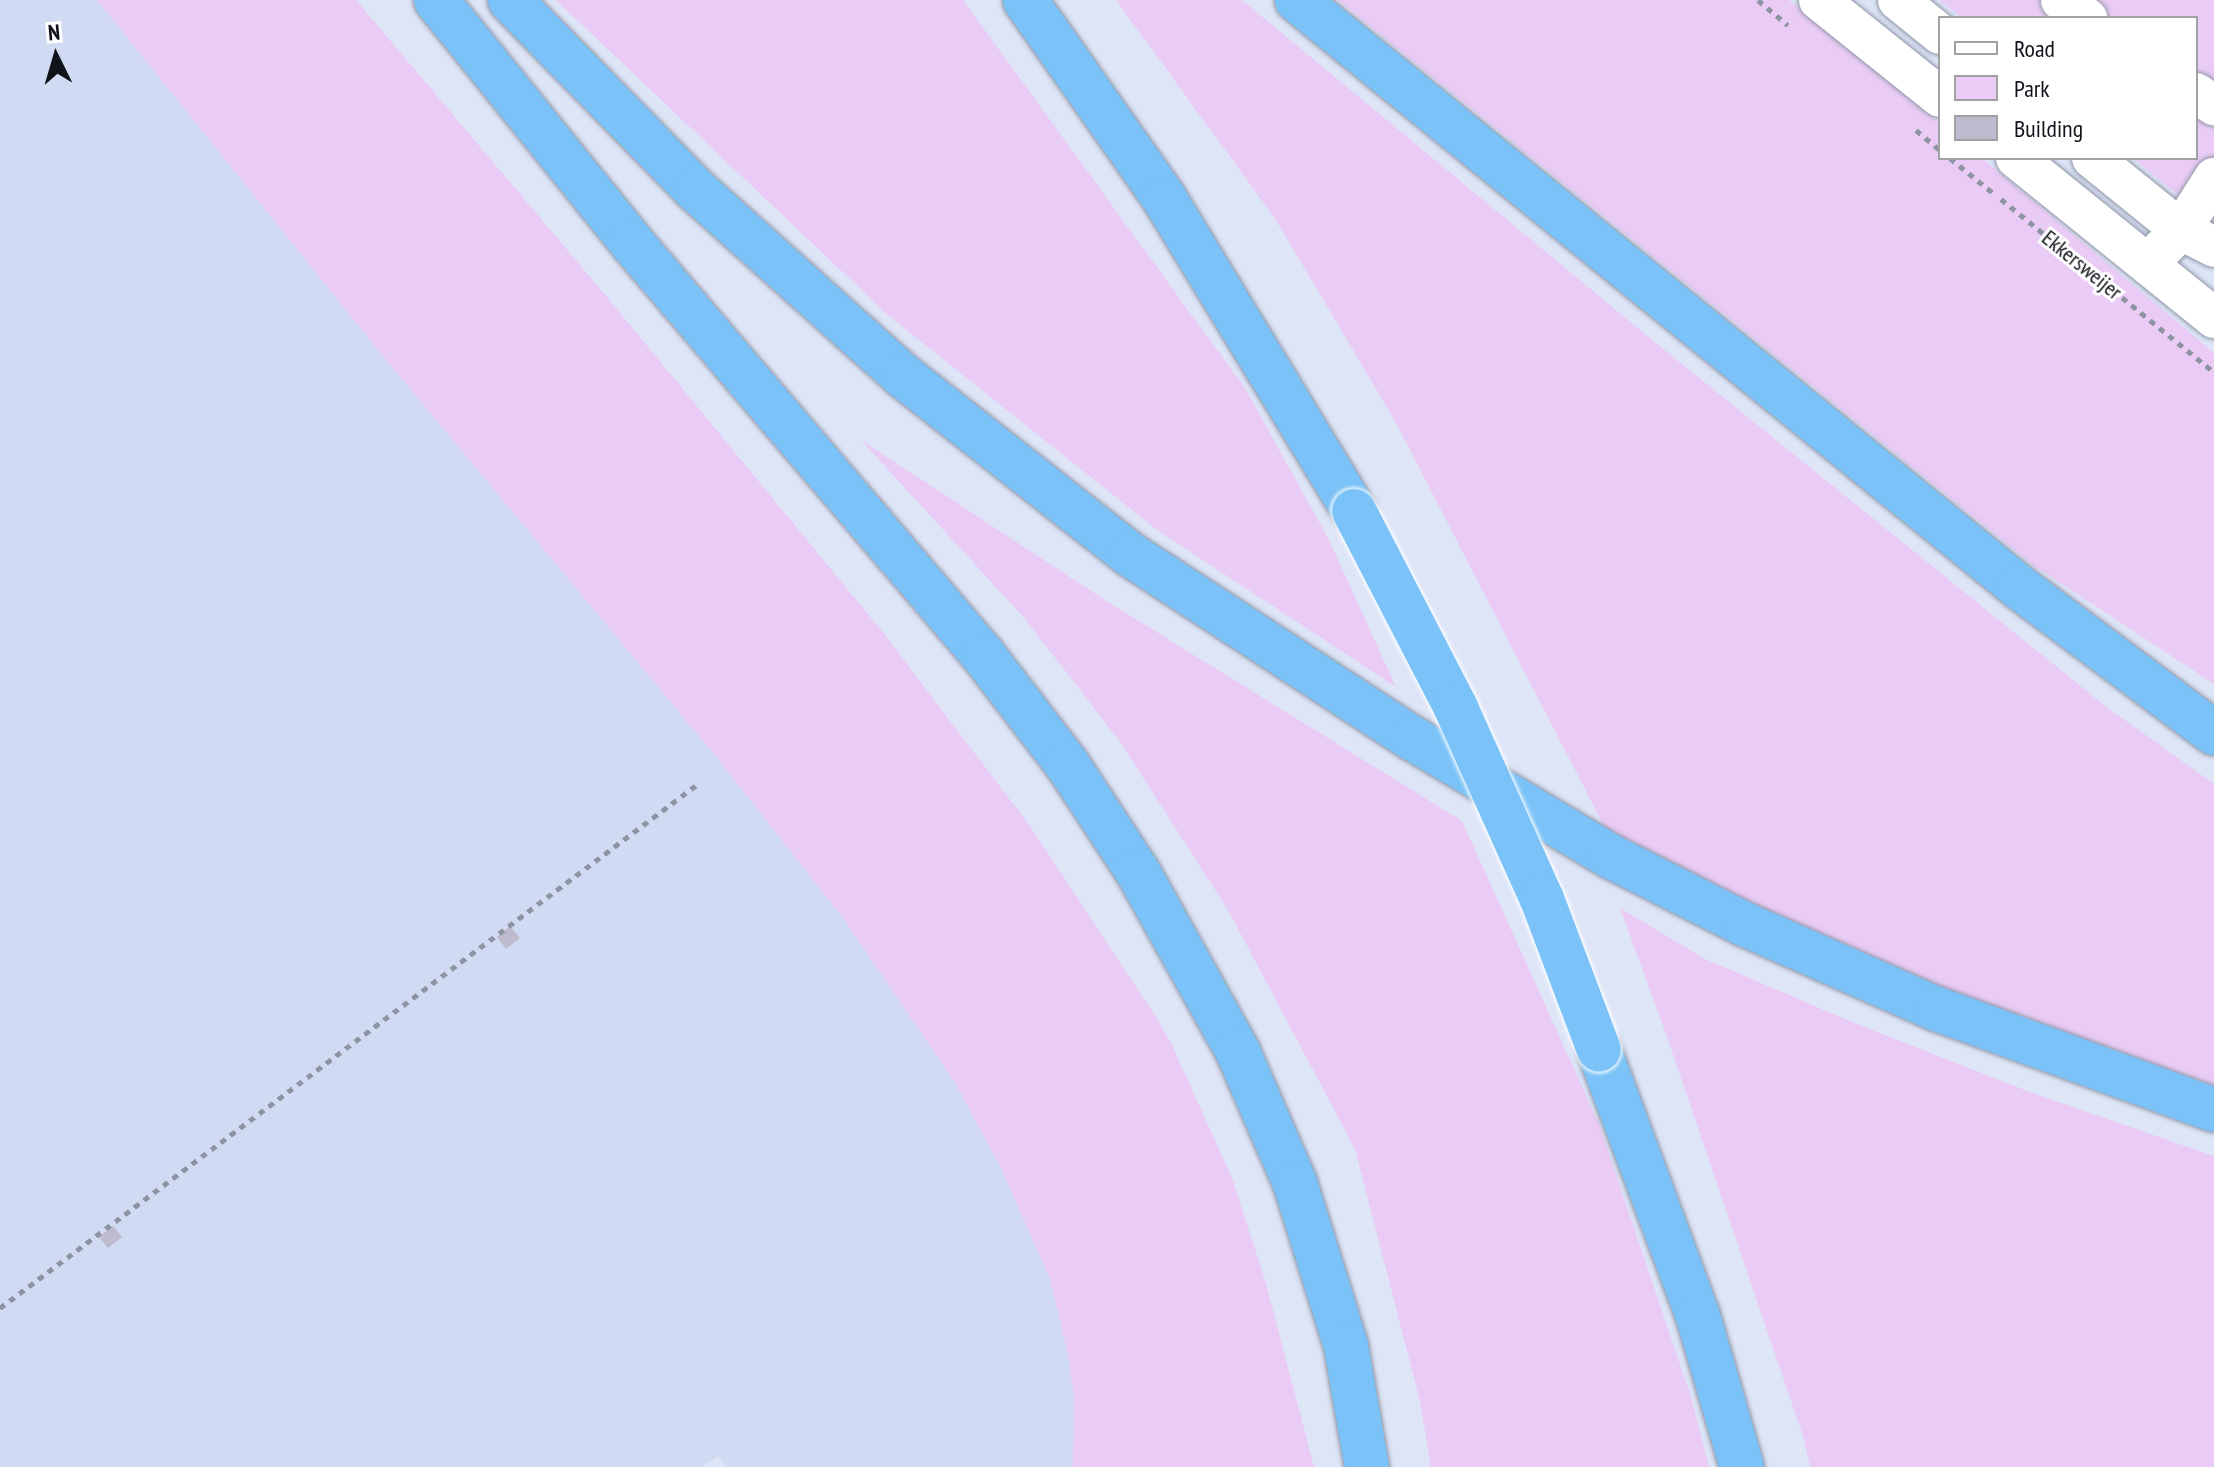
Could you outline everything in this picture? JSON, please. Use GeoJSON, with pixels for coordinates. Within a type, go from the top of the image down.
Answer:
{"type":"FeatureCollection","features":[{"type":"Feature","properties":{"kind":"highway"},"geometry":{"type":"LineString","coordinates":[[436,0],[632,243],[984,656],[1067,764],[1138,872],[1238,1052],[1295,1183],[1346,1346],[1367,1467]]}},
{"type":"Feature","properties":{"kind":"highway"},"geometry":{"type":"LineString","coordinates":[[510,0],[696,190],[902,375],[1144,564],[1439,754],[1612,857],[1744,924],[1937,1009],[2214,1110]]}},
{"type":"Feature","properties":{"kind":"highway"},"geometry":{"type":"LineString","coordinates":[[1025,0],[1164,198],[1354,511],[1456,708],[1524,858],[1599,1050],[1698,1316],[1742,1467]]}},
{"type":"Feature","properties":{"kind":"highway"},"geometry":{"type":"LineString","coordinates":[[1297,0],[2019,587],[2214,733]]}},
{"type":"Feature","properties":{"kind":"street"},"geometry":{"type":"LineString","coordinates":[[1819,0],[1938,95]]}},
{"type":"Feature","properties":{"kind":"street"},"geometry":{"type":"LineString","coordinates":[[1898,0],[1938,32]]}},
{"type":"Feature","properties":{"kind":"street"},"geometry":{"type":"LineString","coordinates":[[2061,0],[2084,16]]}},
{"type":"Feature","properties":{"kind":"street","name":"Ekkersweijer"},"geometry":{"type":"LineString","coordinates":[[2018,160],[2214,318]]}},
{"type":"Feature","properties":{"kind":"street"},"geometry":{"type":"LineString","coordinates":[[2095,160],[2198,238]]}},
{"type":"Feature","properties":{"kind":"street"},"geometry":{"type":"LineString","coordinates":[[2148,264],[2198,238],[2214,178]]}},
{"type":"Feature","properties":{"kind":"path","name":"Ekkersweijer"},"geometry":{"type":"LineString","coordinates":[[1952,160],[2214,372]]}},
{"type":"Feature","properties":{"kind":"path"},"geometry":{"type":"LineString","coordinates":[[0,1308],[116,1217],[698,784]]}},
{"type":"Feature","properties":{"kind":"shaded area"},"geometry":{"type":"Polygon","coordinates":[[[0,0],[97,0],[378,350],[718,759],[843,918],[954,1081],[1001,1168],[1050,1279],[1069,1359],[1074,1399],[1073,1467],[726,1467],[718,1456],[702,1467],[0,1467],[0,0]]]}},
{"type":"Feature","properties":{"kind":"green space"},"geometry":{"type":"Polygon","coordinates":[[[97,0],[356,0],[607,297],[881,630],[1027,822],[1151,1009],[1172,1045],[1232,1178],[1265,1280],[1314,1467],[1073,1467],[1074,1399],[1069,1359],[1050,1279],[1001,1168],[954,1081],[843,918],[718,759],[378,350],[97,0]]]}},
{"type":"Feature","properties":{"kind":"green space"},"geometry":{"type":"Polygon","coordinates":[[[556,0],[963,0],[1246,390],[1328,538],[1396,687],[1157,530],[889,316],[556,0]]]}},
{"type":"Feature","properties":{"kind":"green space"},"geometry":{"type":"Polygon","coordinates":[[[1116,0],[1242,0],[1651,339],[2104,705],[2214,784],[2214,1086],[1947,990],[1718,891],[1604,826],[1394,419],[1274,217],[1116,0]]]}},
{"type":"Feature","properties":{"kind":"green space"},"geometry":{"type":"Polygon","coordinates":[[[1338,0],[1789,0],[1938,121],[1938,160],[1984,160],[2214,353],[2214,684],[2033,565],[1338,0]]]}},
{"type":"Feature","properties":{"kind":"green space"},"geometry":{"type":"Polygon","coordinates":[[[1940,0],[2214,0],[2214,225],[2135,160],[2198,160],[2198,16],[1960,16],[1940,0]]]}},
{"type":"Feature","properties":{"kind":"green space"},"geometry":{"type":"Polygon","coordinates":[[[861,440],[1105,600],[1462,821],[1599,1124],[1691,1397],[1709,1467],[1431,1467],[1420,1401],[1355,1149],[1228,910],[1121,743],[1026,620],[861,440]]]}},
{"type":"Feature","properties":{"kind":"green space"},"geometry":{"type":"Polygon","coordinates":[[[1620,908],[1705,959],[1854,1023],[2038,1095],[2214,1156],[2214,1467],[1810,1467],[1803,1436],[1620,908]]]}},
{"type":"Feature","properties":{"kind":"building"},"geometry":{"type":"Polygon","coordinates":[[[510,926],[520,938],[506,949],[497,937],[510,926]]]}},
{"type":"Feature","properties":{"kind":"building"},"geometry":{"type":"Polygon","coordinates":[[[113,1226],[122,1237],[108,1248],[99,1237],[113,1226]]]}}]}
